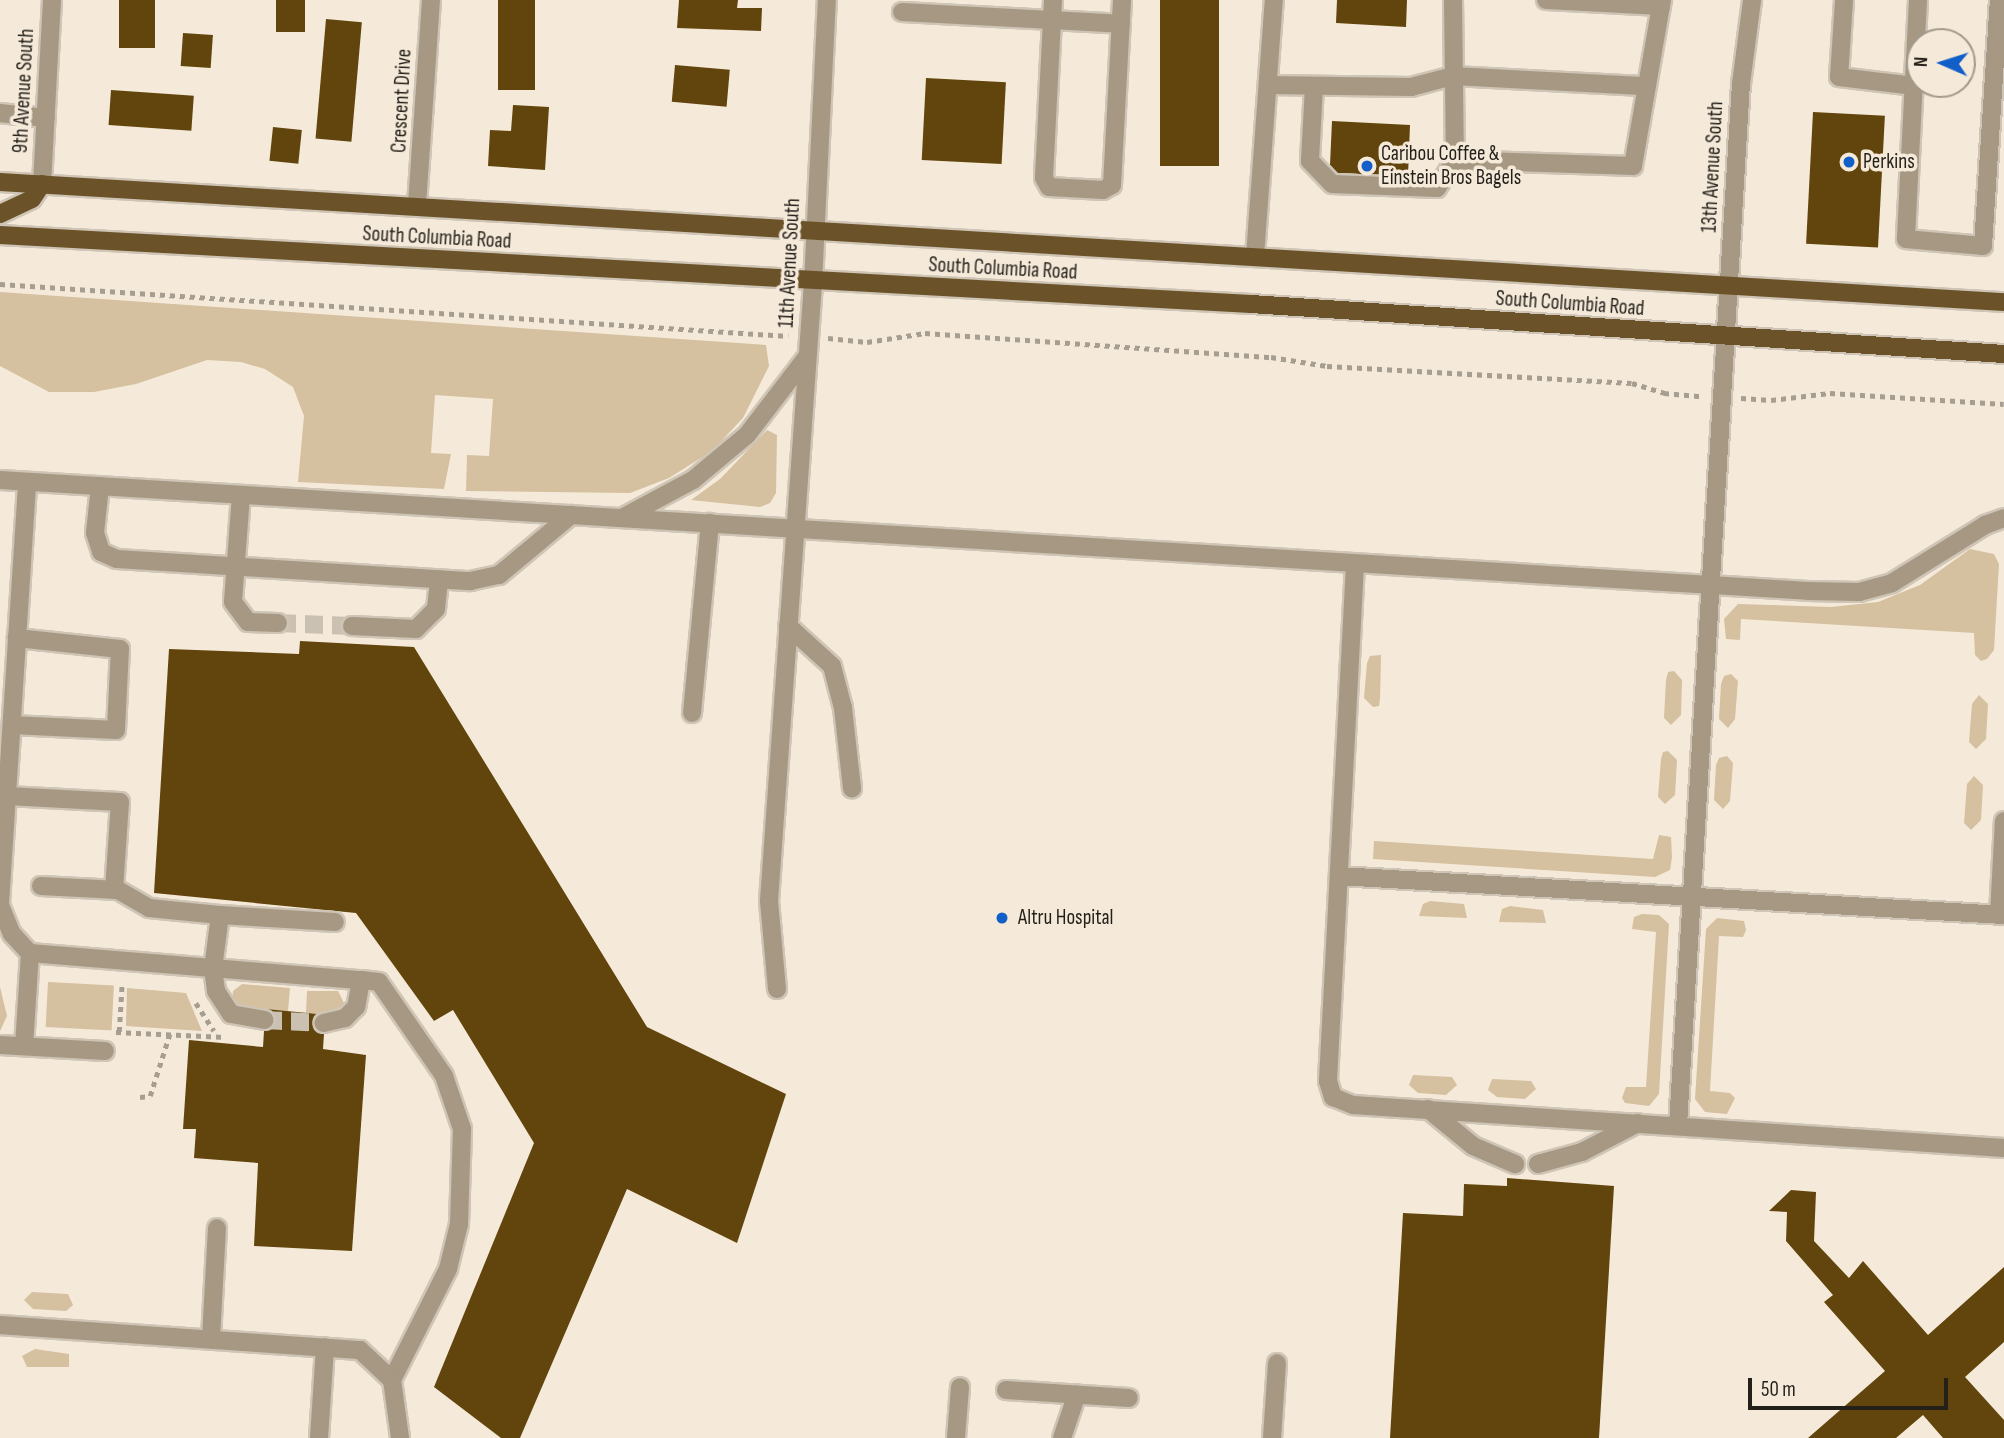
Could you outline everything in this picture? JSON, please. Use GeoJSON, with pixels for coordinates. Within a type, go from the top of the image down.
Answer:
{"type":"FeatureCollection","features":[{"type":"Feature","properties":{"kind":"main road","name":"South Columbia Road"},"geometry":{"type":"LineString","coordinates":[[0,182],[2004,302]]}},
{"type":"Feature","properties":{"kind":"main road"},"geometry":{"type":"LineString","coordinates":[[0,214],[32,199],[42,184]]}},
{"type":"Feature","properties":{"kind":"main road","name":"South Columbia Road"},"geometry":{"type":"LineString","coordinates":[[0,235],[813,283],[1251,304],[1724,338],[2004,354]]}},
{"type":"Feature","properties":{"kind":"street","name":"9th Avenue South"},"geometry":{"type":"LineString","coordinates":[[42,184],[52,0]]}},
{"type":"Feature","properties":{"kind":"street","name":"Crescent Drive"},"geometry":{"type":"LineString","coordinates":[[417,205],[430,0]]}},
{"type":"Feature","properties":{"kind":"street","name":"11th Avenue South"},"geometry":{"type":"LineString","coordinates":[[777,989],[769,901],[813,283],[827,0]]}},
{"type":"Feature","properties":{"kind":"street"},"geometry":{"type":"LineString","coordinates":[[1054,0],[1044,178],[1049,187],[1103,190],[1112,185],[1122,0]]}},
{"type":"Feature","properties":{"kind":"street"},"geometry":{"type":"LineString","coordinates":[[1255,256],[1274,0]]}},
{"type":"Feature","properties":{"kind":"street"},"geometry":{"type":"LineString","coordinates":[[1314,86],[1310,160],[1332,184],[1437,188],[1455,160],[1453,0]]}},
{"type":"Feature","properties":{"kind":"street"},"geometry":{"type":"LineString","coordinates":[[1455,160],[1633,166],[1661,3],[1546,0]]}},
{"type":"Feature","properties":{"kind":"street","name":"13th Avenue South"},"geometry":{"type":"LineString","coordinates":[[1678,1125],[1712,586],[1724,338],[1741,84],[1752,0]]}},
{"type":"Feature","properties":{"kind":"street"},"geometry":{"type":"LineString","coordinates":[[1844,0],[1839,77],[1906,85]]}},
{"type":"Feature","properties":{"kind":"street"},"geometry":{"type":"LineString","coordinates":[[1917,28],[1918,0]]}},
{"type":"Feature","properties":{"kind":"street"},"geometry":{"type":"LineString","coordinates":[[1913,98],[1906,239],[1983,246],[1999,0]]}},
{"type":"Feature","properties":{"kind":"street"},"geometry":{"type":"LineString","coordinates":[[902,12],[1121,24]]}},
{"type":"Feature","properties":{"kind":"street"},"geometry":{"type":"LineString","coordinates":[[1268,85],[1411,87],[1453,76],[1647,86]]}},
{"type":"Feature","properties":{"kind":"street"},"geometry":{"type":"LineString","coordinates":[[0,113],[46,118]]}},
{"type":"Feature","properties":{"kind":"street"},"geometry":{"type":"LineString","coordinates":[[622,518],[692,480],[747,435],[807,357]]}},
{"type":"Feature","properties":{"kind":"street"},"geometry":{"type":"LineString","coordinates":[[0,480],[1712,586],[1858,592],[1892,583],[1985,525],[2004,518]]}},
{"type":"Feature","properties":{"kind":"street"},"geometry":{"type":"LineString","coordinates":[[27,482],[0,904],[12,934],[30,953],[379,982],[444,1076],[463,1129],[459,1224],[448,1269],[392,1380],[400,1438]]}},
{"type":"Feature","properties":{"kind":"street"},"geometry":{"type":"LineString","coordinates":[[100,486],[95,533],[101,552],[117,559],[470,581],[499,575],[571,515]]}},
{"type":"Feature","properties":{"kind":"street"},"geometry":{"type":"LineString","coordinates":[[241,495],[233,602],[248,622],[278,623]]}},
{"type":"Feature","properties":{"kind":"street"},"geometry":{"type":"LineString","coordinates":[[692,713],[710,523]]}},
{"type":"Feature","properties":{"kind":"street"},"geometry":{"type":"LineString","coordinates":[[1354,564],[1328,1082],[1333,1097],[1353,1105],[2004,1148]]}},
{"type":"Feature","properties":{"kind":"street"},"geometry":{"type":"LineString","coordinates":[[352,626],[416,628],[436,609],[439,579]]}},
{"type":"Feature","properties":{"kind":"street"},"geometry":{"type":"LineString","coordinates":[[788,626],[832,666],[843,708],[852,788]]}},
{"type":"Feature","properties":{"kind":"street"},"geometry":{"type":"LineString","coordinates":[[12,724],[116,730],[120,649],[17,639]]}},
{"type":"Feature","properties":{"kind":"street"},"geometry":{"type":"LineString","coordinates":[[7,796],[120,802],[114,890]]}},
{"type":"Feature","properties":{"kind":"street"},"geometry":{"type":"LineString","coordinates":[[1339,876],[2001,915],[2004,821]]}},
{"type":"Feature","properties":{"kind":"street"},"geometry":{"type":"LineString","coordinates":[[41,886],[114,890],[149,908],[335,922]]}},
{"type":"Feature","properties":{"kind":"street"},"geometry":{"type":"LineString","coordinates":[[220,915],[213,969],[216,991],[231,1014],[264,1020]]}},
{"type":"Feature","properties":{"kind":"street"},"geometry":{"type":"LineString","coordinates":[[24,1046],[30,953]]}},
{"type":"Feature","properties":{"kind":"street"},"geometry":{"type":"LineString","coordinates":[[324,1024],[345,1018],[356,1007],[361,980]]}},
{"type":"Feature","properties":{"kind":"street"},"geometry":{"type":"LineString","coordinates":[[0,1045],[106,1051]]}},
{"type":"Feature","properties":{"kind":"street"},"geometry":{"type":"LineString","coordinates":[[1428,1109],[1473,1146],[1515,1164]]}},
{"type":"Feature","properties":{"kind":"street"},"geometry":{"type":"LineString","coordinates":[[1538,1164],[1582,1152],[1638,1123]]}},
{"type":"Feature","properties":{"kind":"street"},"geometry":{"type":"LineString","coordinates":[[211,1338],[217,1228]]}},
{"type":"Feature","properties":{"kind":"street"},"geometry":{"type":"LineString","coordinates":[[0,1325],[360,1350],[392,1380]]}},
{"type":"Feature","properties":{"kind":"street"},"geometry":{"type":"LineString","coordinates":[[319,1438],[325,1347]]}},
{"type":"Feature","properties":{"kind":"street"},"geometry":{"type":"LineString","coordinates":[[1272,1438],[1277,1363]]}},
{"type":"Feature","properties":{"kind":"street"},"geometry":{"type":"LineString","coordinates":[[957,1438],[960,1387]]}},
{"type":"Feature","properties":{"kind":"street"},"geometry":{"type":"LineString","coordinates":[[1006,1390],[1129,1398]]}},
{"type":"Feature","properties":{"kind":"street"},"geometry":{"type":"LineString","coordinates":[[1062,1438],[1077,1394]]}},
{"type":"Feature","properties":{"kind":"path"},"geometry":{"type":"LineString","coordinates":[[0,284],[746,335]]}},
{"type":"Feature","properties":{"kind":"path"},"geometry":{"type":"LineString","coordinates":[[867,342],[939,334],[1271,358],[1328,366],[1632,383],[1664,393]]}},
{"type":"Feature","properties":{"kind":"path"},"geometry":{"type":"LineString","coordinates":[[1761,400],[1830,393],[2004,404]]}},
{"type":"Feature","properties":{"kind":"path"},"geometry":{"type":"LineString","coordinates":[[108,982],[133,983]]}},
{"type":"Feature","properties":{"kind":"path"},"geometry":{"type":"LineString","coordinates":[[118,1032],[121,983]]}},
{"type":"Feature","properties":{"kind":"path"},"geometry":{"type":"LineString","coordinates":[[194,1000],[219,1037]]}},
{"type":"Feature","properties":{"kind":"path"},"geometry":{"type":"LineString","coordinates":[[105,1031],[231,1037]]}},
{"type":"Feature","properties":{"kind":"path"},"geometry":{"type":"LineString","coordinates":[[140,1097],[150,1096],[170,1033]]}},
{"type":"Feature","properties":{"kind":"shaded area"},"geometry":{"type":"Polygon","coordinates":[[[0,292],[766,345],[769,366],[743,418],[712,451],[669,478],[630,493],[466,491],[467,455],[489,456],[493,399],[435,395],[431,453],[451,454],[444,489],[298,482],[304,416],[293,387],[265,369],[241,362],[207,360],[136,384],[94,392],[49,392],[0,366],[0,292]]]}},
{"type":"Feature","properties":{"kind":"shaded area"},"geometry":{"type":"Polygon","coordinates":[[[767,430],[777,435],[776,493],[770,503],[760,507],[691,500],[720,479],[767,430]]]}},
{"type":"Feature","properties":{"kind":"shaded area"},"geometry":{"type":"Polygon","coordinates":[[[1970,549],[1994,554],[1999,564],[1994,650],[1987,659],[1981,661],[1975,655],[1974,633],[1741,619],[1740,640],[1726,639],[1724,619],[1738,604],[1831,607],[1878,602],[1920,585],[1970,549]]]}},
{"type":"Feature","properties":{"kind":"shaded area"},"geometry":{"type":"Polygon","coordinates":[[[1381,655],[1379,706],[1373,707],[1364,698],[1367,663],[1370,656],[1381,655]]]}},
{"type":"Feature","properties":{"kind":"shaded area"},"geometry":{"type":"Polygon","coordinates":[[[1674,671],[1682,680],[1681,715],[1671,725],[1664,718],[1666,680],[1668,672],[1674,671]]]}},
{"type":"Feature","properties":{"kind":"shaded area"},"geometry":{"type":"Polygon","coordinates":[[[1731,674],[1738,681],[1735,719],[1728,728],[1719,719],[1721,684],[1724,676],[1731,674]]]}},
{"type":"Feature","properties":{"kind":"shaded area"},"geometry":{"type":"Polygon","coordinates":[[[1979,695],[1988,704],[1986,739],[1976,749],[1969,742],[1972,704],[1979,695]]]}},
{"type":"Feature","properties":{"kind":"shaded area"},"geometry":{"type":"Polygon","coordinates":[[[1668,751],[1677,760],[1675,795],[1665,804],[1658,797],[1661,759],[1663,752],[1668,751]]]}},
{"type":"Feature","properties":{"kind":"shaded area"},"geometry":{"type":"Polygon","coordinates":[[[1727,756],[1733,763],[1730,801],[1723,809],[1714,800],[1716,765],[1719,758],[1727,756]]]}},
{"type":"Feature","properties":{"kind":"shaded area"},"geometry":{"type":"Polygon","coordinates":[[[1974,776],[1983,785],[1981,820],[1971,830],[1964,823],[1967,784],[1974,776]]]}},
{"type":"Feature","properties":{"kind":"shaded area"},"geometry":{"type":"Polygon","coordinates":[[[1659,835],[1671,837],[1672,857],[1670,870],[1655,877],[1373,859],[1374,841],[1653,859],[1659,835]]]}},
{"type":"Feature","properties":{"kind":"shaded area"},"geometry":{"type":"Polygon","coordinates":[[[1430,901],[1464,904],[1467,918],[1419,916],[1423,904],[1430,901]]]}},
{"type":"Feature","properties":{"kind":"shaded area"},"geometry":{"type":"Polygon","coordinates":[[[1510,906],[1543,910],[1546,923],[1499,922],[1502,909],[1510,906]]]}},
{"type":"Feature","properties":{"kind":"shaded area"},"geometry":{"type":"Polygon","coordinates":[[[1642,914],[1659,915],[1669,924],[1659,1094],[1649,1106],[1625,1103],[1622,1098],[1626,1087],[1646,1087],[1656,932],[1632,929],[1634,917],[1642,914]]]}},
{"type":"Feature","properties":{"kind":"shaded area"},"geometry":{"type":"Polygon","coordinates":[[[1717,918],[1744,921],[1746,930],[1743,937],[1719,936],[1710,1091],[1730,1093],[1735,1098],[1727,1114],[1705,1112],[1695,1099],[1706,929],[1717,918]]]}},
{"type":"Feature","properties":{"kind":"shaded area"},"geometry":{"type":"Polygon","coordinates":[[[48,982],[114,985],[112,1030],[46,1027],[48,982]]]}},
{"type":"Feature","properties":{"kind":"shaded area"},"geometry":{"type":"Polygon","coordinates":[[[242,984],[290,988],[288,1011],[239,1007],[232,1000],[233,991],[242,984]]]}},
{"type":"Feature","properties":{"kind":"shaded area"},"geometry":{"type":"Polygon","coordinates":[[[0,987],[7,1016],[0,1031],[0,987]]]}},
{"type":"Feature","properties":{"kind":"shaded area"},"geometry":{"type":"Polygon","coordinates":[[[127,988],[186,993],[202,1031],[126,1026],[127,988]]]}},
{"type":"Feature","properties":{"kind":"shaded area"},"geometry":{"type":"Polygon","coordinates":[[[307,991],[338,991],[345,1005],[324,1014],[306,1013],[307,991]]]}},
{"type":"Feature","properties":{"kind":"shaded area"},"geometry":{"type":"Polygon","coordinates":[[[1413,1075],[1452,1077],[1457,1085],[1446,1095],[1418,1093],[1409,1085],[1413,1075]]]}},
{"type":"Feature","properties":{"kind":"shaded area"},"geometry":{"type":"Polygon","coordinates":[[[1492,1079],[1531,1081],[1536,1089],[1525,1099],[1497,1097],[1488,1090],[1492,1079]]]}},
{"type":"Feature","properties":{"kind":"shaded area"},"geometry":{"type":"Polygon","coordinates":[[[32,1292],[68,1294],[73,1305],[66,1311],[33,1309],[24,1300],[32,1292]]]}},
{"type":"Feature","properties":{"kind":"shaded area"},"geometry":{"type":"Polygon","coordinates":[[[35,1349],[69,1354],[69,1367],[27,1367],[22,1356],[35,1349]]]}},
{"type":"Feature","properties":{"kind":"building"},"geometry":{"type":"Polygon","coordinates":[[[119,0],[155,0],[155,48],[119,48],[119,0]]]}},
{"type":"Feature","properties":{"kind":"building"},"geometry":{"type":"Polygon","coordinates":[[[276,0],[305,0],[305,32],[276,32],[276,0]]]}},
{"type":"Feature","properties":{"kind":"building"},"geometry":{"type":"Polygon","coordinates":[[[498,0],[535,0],[535,90],[498,90],[498,0]]]}},
{"type":"Feature","properties":{"kind":"building"},"geometry":{"type":"Polygon","coordinates":[[[679,0],[738,0],[737,8],[762,8],[761,31],[677,28],[679,0]]]}},
{"type":"Feature","properties":{"kind":"building"},"geometry":{"type":"Polygon","coordinates":[[[1160,0],[1219,0],[1219,166],[1160,166],[1160,0]]]}},
{"type":"Feature","properties":{"kind":"building"},"geometry":{"type":"Polygon","coordinates":[[[1337,0],[1407,0],[1406,27],[1336,23],[1337,0]]]}},
{"type":"Feature","properties":{"kind":"building"},"geometry":{"type":"Polygon","coordinates":[[[326,19],[362,22],[351,142],[316,139],[326,19]]]}},
{"type":"Feature","properties":{"kind":"building"},"geometry":{"type":"Polygon","coordinates":[[[183,33],[213,35],[211,68],[181,66],[183,33]]]}},
{"type":"Feature","properties":{"kind":"building"},"geometry":{"type":"Polygon","coordinates":[[[675,65],[730,70],[727,107],[672,102],[675,65]]]}},
{"type":"Feature","properties":{"kind":"building"},"geometry":{"type":"Polygon","coordinates":[[[926,78],[1006,82],[1002,164],[922,160],[926,78]]]}},
{"type":"Feature","properties":{"kind":"building"},"geometry":{"type":"Polygon","coordinates":[[[111,90],[194,96],[191,131],[109,125],[111,90]]]}},
{"type":"Feature","properties":{"kind":"building"},"geometry":{"type":"Polygon","coordinates":[[[513,105],[549,107],[545,170],[488,166],[490,130],[511,131],[513,105]]]}},
{"type":"Feature","properties":{"kind":"building"},"geometry":{"type":"Polygon","coordinates":[[[1813,112],[1885,116],[1878,248],[1806,244],[1813,112]]]}},
{"type":"Feature","properties":{"kind":"building"},"geometry":{"type":"Polygon","coordinates":[[[1332,121],[1410,125],[1408,176],[1337,173],[1330,165],[1332,121]]]}},
{"type":"Feature","properties":{"kind":"building"},"geometry":{"type":"Polygon","coordinates":[[[273,127],[302,130],[298,164],[269,161],[273,127]]]}},
{"type":"Feature","properties":{"kind":"building"},"geometry":{"type":"Polygon","coordinates":[[[300,641],[414,647],[647,1027],[786,1094],[737,1243],[627,1189],[520,1438],[501,1438],[434,1387],[534,1143],[453,1010],[434,1021],[356,913],[154,893],[169,649],[299,654],[300,641]]]}},
{"type":"Feature","properties":{"kind":"building"},"geometry":{"type":"Polygon","coordinates":[[[266,1009],[318,1014],[313,1025],[324,1034],[323,1049],[366,1055],[352,1251],[254,1246],[258,1163],[194,1158],[196,1129],[183,1129],[189,1040],[263,1047],[264,1031],[275,1021],[266,1009]]]}},
{"type":"Feature","properties":{"kind":"building"},"geometry":{"type":"Polygon","coordinates":[[[1507,1178],[1614,1186],[1599,1438],[1390,1438],[1403,1213],[1463,1216],[1464,1184],[1507,1186],[1507,1178]]]}},
{"type":"Feature","properties":{"kind":"building"},"geometry":{"type":"Polygon","coordinates":[[[1791,1190],[1816,1192],[1814,1241],[1849,1278],[1863,1261],[1928,1335],[2004,1267],[2004,1342],[1965,1377],[2004,1420],[2004,1438],[1943,1438],[1923,1415],[1896,1438],[1808,1438],[1885,1371],[1824,1302],[1833,1295],[1786,1241],[1787,1212],[1769,1211],[1791,1190]]]}},
{"type":"Feature","properties":{"kind":"tunnel"},"geometry":{"type":"LineString","coordinates":[[278,623],[352,626]]}},
{"type":"Feature","properties":{"kind":"tunnel"},"geometry":{"type":"LineString","coordinates":[[264,1020],[324,1023]]}},
{"type":"Feature","properties":{"kind":"place","name":"Perkins"},"geometry":{"type":"Point","coordinates":[1849,162]}},
{"type":"Feature","properties":{"kind":"place","name":"Caribou Coffee & Einstein Bros Bagels"},"geometry":{"type":"Point","coordinates":[1367,166]}},
{"type":"Feature","properties":{"kind":"place","name":"Altru Hospital"},"geometry":{"type":"Point","coordinates":[1002,918]}}]}
